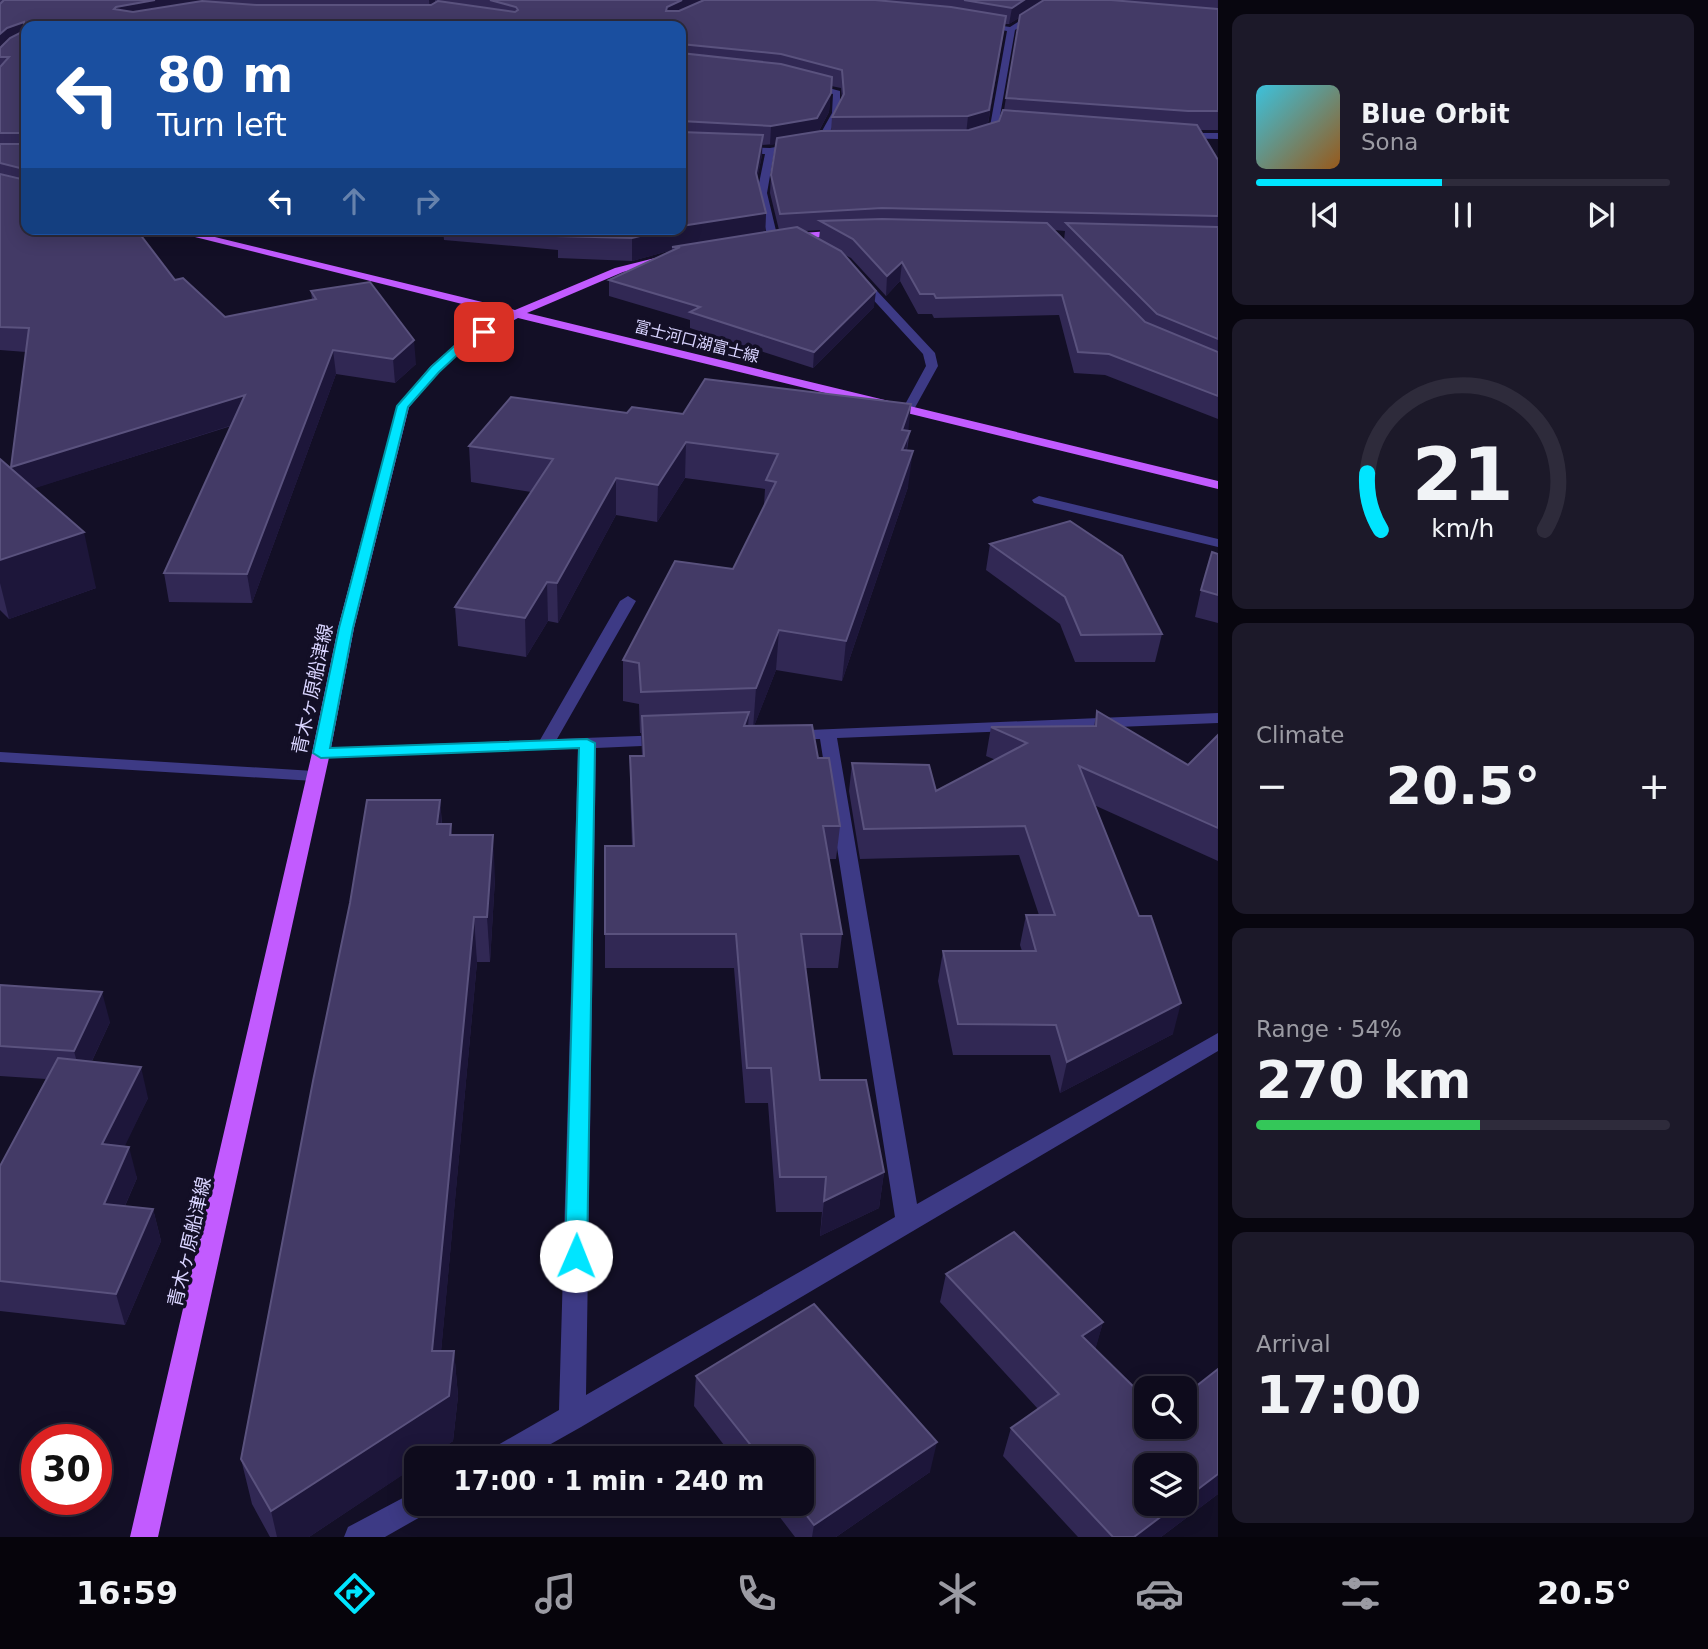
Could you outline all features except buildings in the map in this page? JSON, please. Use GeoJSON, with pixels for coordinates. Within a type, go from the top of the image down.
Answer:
{"type":"FeatureCollection","features":[{"type":"Feature","properties":{"kind":"main road"},"geometry":{"type":"LineString","coordinates":[[755,241],[797,235],[854,233]]}},
{"type":"Feature","properties":{"kind":"main road","name":"富士河口湖富士線"},"geometry":{"type":"LineString","coordinates":[[193,235],[1218,485]]}},
{"type":"Feature","properties":{"kind":"main road","name":"青木ヶ原船津線"},"geometry":{"type":"LineString","coordinates":[[144,1537],[321,753],[346,628],[403,406],[435,369],[466,341],[518,313],[619,270],[687,252]]}},
{"type":"Feature","properties":{"kind":"street"},"geometry":{"type":"LineString","coordinates":[[969,23],[1011,29],[1049,7],[1060,4]]}},
{"type":"Feature","properties":{"kind":"street"},"geometry":{"type":"LineString","coordinates":[[974,140],[993,133],[1011,29]]}},
{"type":"Feature","properties":{"kind":"street"},"geometry":{"type":"LineString","coordinates":[[798,82],[821,86],[837,93],[839,104],[836,116],[820,142]]}},
{"type":"Feature","properties":{"kind":"street"},"geometry":{"type":"LineString","coordinates":[[995,121],[1009,122]]}},
{"type":"Feature","properties":{"kind":"street"},"geometry":{"type":"LineString","coordinates":[[1171,135],[1218,136]]}},
{"type":"Feature","properties":{"kind":"street"},"geometry":{"type":"LineString","coordinates":[[732,149],[769,151],[834,142]]}},
{"type":"Feature","properties":{"kind":"street"},"geometry":{"type":"LineString","coordinates":[[769,151],[762,193],[773,239]]}},
{"type":"Feature","properties":{"kind":"street"},"geometry":{"type":"LineString","coordinates":[[797,235],[817,246]]}},
{"type":"Feature","properties":{"kind":"street"},"geometry":{"type":"LineString","coordinates":[[854,273],[929,354],[932,366],[908,410]]}},
{"type":"Feature","properties":{"kind":"street"},"geometry":{"type":"LineString","coordinates":[[1039,500],[1218,543]]}},
{"type":"Feature","properties":{"kind":"street"},"geometry":{"type":"LineString","coordinates":[[545,745],[628,601]]}},
{"type":"Feature","properties":{"kind":"street"},"geometry":{"type":"LineString","coordinates":[[775,736],[1218,718]]}},
{"type":"Feature","properties":{"kind":"street"},"geometry":{"type":"LineString","coordinates":[[828,734],[908,1222]]}},
{"type":"Feature","properties":{"kind":"street"},"geometry":{"type":"LineString","coordinates":[[321,753],[681,740]]}},
{"type":"Feature","properties":{"kind":"street"},"geometry":{"type":"LineString","coordinates":[[572,1419],[587,743]]}},
{"type":"Feature","properties":{"kind":"street"},"geometry":{"type":"LineString","coordinates":[[0,757],[314,776]]}},
{"type":"Feature","properties":{"kind":"street"},"geometry":{"type":"LineString","coordinates":[[523,1446],[1218,1041]]}},
{"type":"Feature","properties":{"kind":"street"},"geometry":{"type":"LineString","coordinates":[[358,1537],[404,1511]]}},
{"type":"Feature","properties":{"kind":"route"},"geometry":{"type":"LineString","coordinates":[[484,332],[466,341],[435,369],[403,406],[376,502],[346,628],[321,753],[587,743],[576,1256]]}}]}
